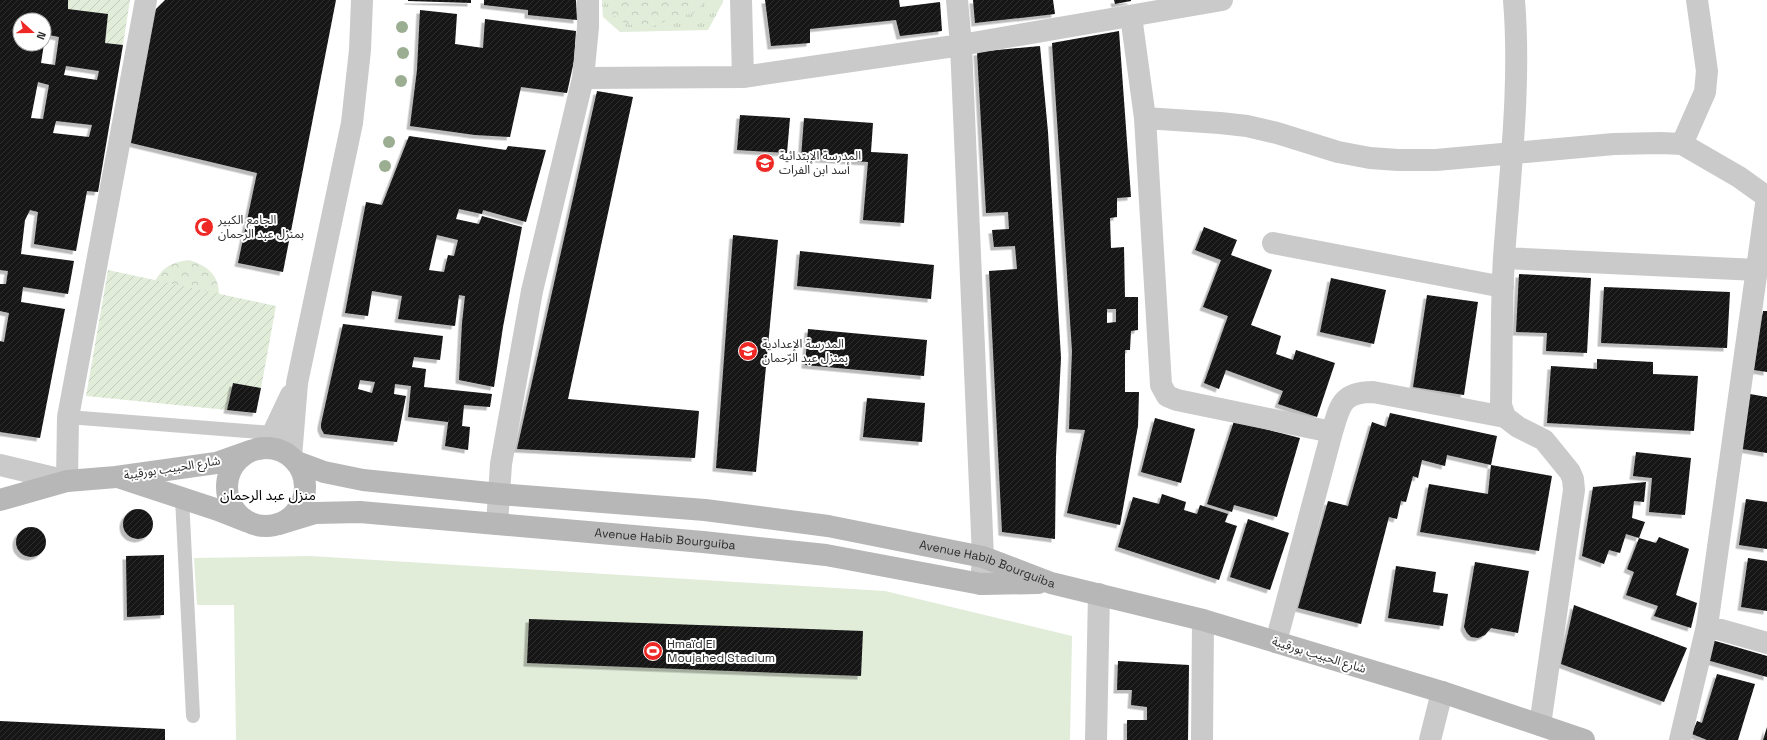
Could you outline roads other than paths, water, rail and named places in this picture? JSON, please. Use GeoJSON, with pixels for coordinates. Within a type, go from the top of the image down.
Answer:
{"type":"FeatureCollection","features":[{"type":"Feature","properties":{"kind":"street"},"geometry":{"type":"LineString","coordinates":[[67,481],[68,416],[146,0]]}},
{"type":"Feature","properties":{"kind":"street"},"geometry":{"type":"LineString","coordinates":[[294,460],[297,383],[352,123],[360,50],[362,0]]}},
{"type":"Feature","properties":{"kind":"street"},"geometry":{"type":"LineString","coordinates":[[497,524],[501,464],[532,291],[583,78],[588,27],[588,0]]}},
{"type":"Feature","properties":{"kind":"street"},"geometry":{"type":"LineString","coordinates":[[741,0],[744,77]]}},
{"type":"Feature","properties":{"kind":"street"},"geometry":{"type":"LineString","coordinates":[[957,0],[961,45],[983,557],[981,584]]}},
{"type":"Feature","properties":{"kind":"street"},"geometry":{"type":"LineString","coordinates":[[583,78],[744,77],[961,45],[1222,0]]}},
{"type":"Feature","properties":{"kind":"street"},"geometry":{"type":"LineString","coordinates":[[1505,417],[1501,405],[1503,287],[1512,153],[1517,37],[1514,0]]}},
{"type":"Feature","properties":{"kind":"street"},"geometry":{"type":"LineString","coordinates":[[1682,144],[1705,92],[1707,71],[1697,0]]}},
{"type":"Feature","properties":{"kind":"street"},"geometry":{"type":"LineString","coordinates":[[1131,16],[1145,118],[1161,385],[1167,396],[1177,400],[1332,432]]}},
{"type":"Feature","properties":{"kind":"street"},"geometry":{"type":"LineString","coordinates":[[1145,118],[1247,126],[1277,133],[1338,152],[1370,158],[1398,160],[1436,160],[1614,144],[1682,144],[1739,177],[1767,197],[1707,626],[1680,740]]}},
{"type":"Feature","properties":{"kind":"street"},"geometry":{"type":"LineString","coordinates":[[1273,243],[1503,287]]}},
{"type":"Feature","properties":{"kind":"street"},"geometry":{"type":"LineString","coordinates":[[1504,258],[1757,270]]}},
{"type":"Feature","properties":{"kind":"street"},"geometry":{"type":"LineString","coordinates":[[260,444],[281,451],[294,460],[302,473],[305,485],[304,498],[290,518],[279,524],[270,526],[251,523],[240,516],[232,506],[228,494],[228,481],[232,468],[240,458],[260,444],[297,383]]}},
{"type":"Feature","properties":{"kind":"street"},"geometry":{"type":"LineString","coordinates":[[1276,642],[1340,405],[1349,396],[1358,392],[1373,392],[1505,417],[1518,427],[1544,440],[1570,472],[1573,479],[1574,490],[1540,724]]}},
{"type":"Feature","properties":{"kind":"street","name":"شارع الحبيب بورقيبة"},"geometry":{"type":"LineString","coordinates":[[116,477],[216,463],[260,444]]}},
{"type":"Feature","properties":{"kind":"street","name":"Avenue Habib Bourguiba"},"geometry":{"type":"LineString","coordinates":[[294,460],[324,472],[363,480],[499,494],[704,510],[828,526],[983,557],[1051,583]]}},
{"type":"Feature","properties":{"kind":"street"},"geometry":{"type":"LineString","coordinates":[[0,464],[67,481]]}},
{"type":"Feature","properties":{"kind":"street"},"geometry":{"type":"LineString","coordinates":[[0,500],[67,481],[116,477]]}},
{"type":"Feature","properties":{"kind":"street","name":"شارع الحبيب بورقيبة"},"geometry":{"type":"LineString","coordinates":[[116,477],[218,510],[251,523]]}},
{"type":"Feature","properties":{"kind":"street","name":"Avenue Habib Bourguiba"},"geometry":{"type":"LineString","coordinates":[[279,524],[315,513],[360,512],[703,542],[826,555],[981,584],[1051,583]]}},
{"type":"Feature","properties":{"kind":"street","name":"شارع الحبيب بورقيبة"},"geometry":{"type":"LineString","coordinates":[[1051,583],[1203,620],[1442,692],[1584,740]]}},
{"type":"Feature","properties":{"kind":"street"},"geometry":{"type":"LineString","coordinates":[[1096,740],[1099,594]]}},
{"type":"Feature","properties":{"kind":"street"},"geometry":{"type":"LineString","coordinates":[[1202,740],[1203,620]]}},
{"type":"Feature","properties":{"kind":"street"},"geometry":{"type":"LineString","coordinates":[[1707,626],[1767,643]]}},
{"type":"Feature","properties":{"kind":"street"},"geometry":{"type":"LineString","coordinates":[[1430,740],[1442,692]]}},
{"type":"Feature","properties":{"kind":"lane"},"geometry":{"type":"LineString","coordinates":[[68,416],[260,444]]}},
{"type":"Feature","properties":{"kind":"lane"},"geometry":{"type":"LineString","coordinates":[[182,498],[193,716]]}},
{"type":"Feature","properties":{"kind":"place","name":"المدرسة الإبتدائية أسد ابن الفرات"},"geometry":{"type":"Point","coordinates":[765,163]}},
{"type":"Feature","properties":{"kind":"place","name":"الجامع الكبير بمنزل عبد الرحمان"},"geometry":{"type":"Point","coordinates":[204,227]}},
{"type":"Feature","properties":{"kind":"place","name":"المدرسة الإعدادية بمنزل عبد الرّحمان"},"geometry":{"type":"Point","coordinates":[748,351]}},
{"type":"Feature","properties":{"kind":"place","name":"Hmaïd El Moujahed Stadium"},"geometry":{"type":"Point","coordinates":[653,651]}},
{"type":"Feature","properties":{"kind":"district","name":"منزل عبد الرحمان"},"geometry":{"type":"Point","coordinates":[268,495]}}]}
